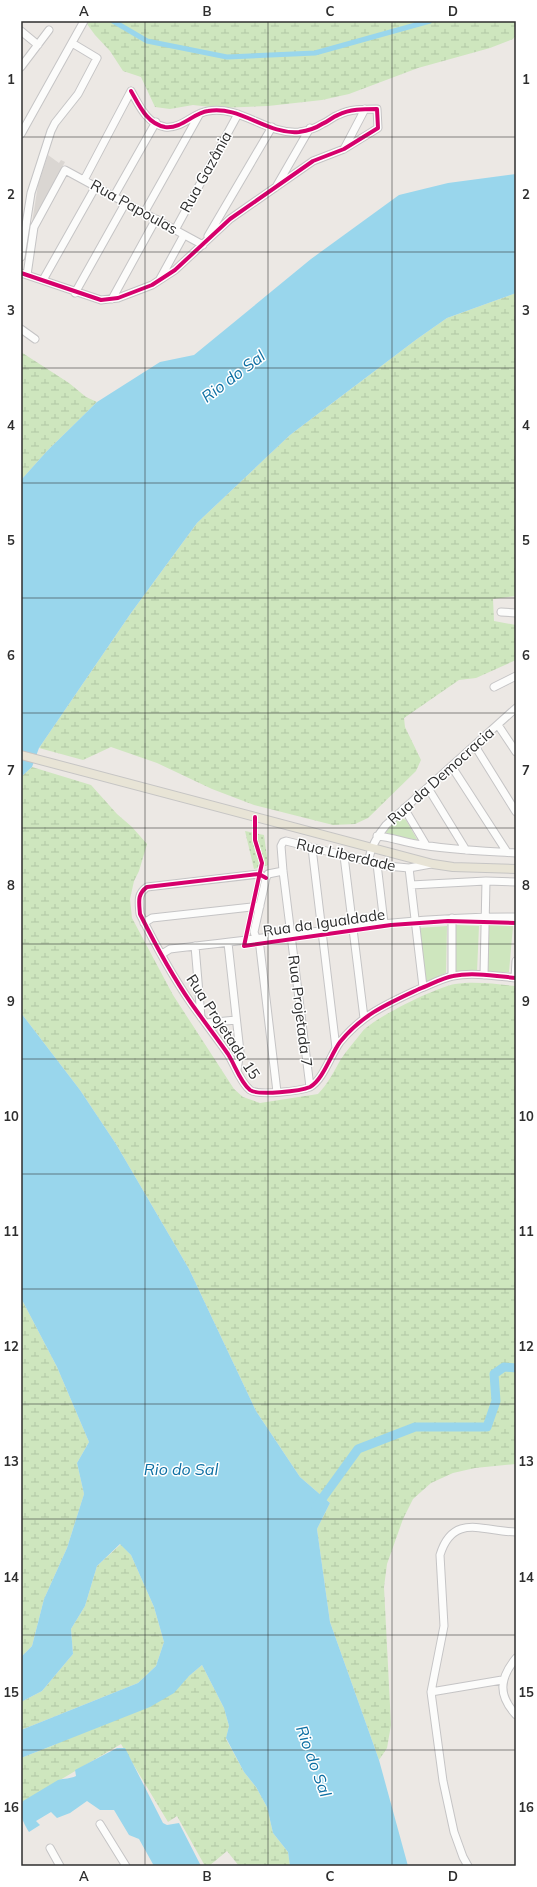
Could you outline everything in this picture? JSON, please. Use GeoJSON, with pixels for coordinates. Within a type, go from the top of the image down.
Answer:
{"type":"FeatureCollection","features":[{"type":"Feature","properties":{"kind":"main road"},"geometry":{"type":"LineString","coordinates":[[21,755],[433,864],[453,867],[516,869]]}},
{"type":"Feature","properties":{"kind":"street"},"geometry":{"type":"LineString","coordinates":[[21,134],[84,21]]}},
{"type":"Feature","properties":{"kind":"street"},"geometry":{"type":"LineString","coordinates":[[21,67],[49,30]]}},
{"type":"Feature","properties":{"kind":"street"},"geometry":{"type":"LineString","coordinates":[[21,31],[38,45]]}},
{"type":"Feature","properties":{"kind":"street"},"geometry":{"type":"LineString","coordinates":[[21,257],[31,193],[51,131],[55,122],[78,94],[97,58],[72,43]]}},
{"type":"Feature","properties":{"kind":"street"},"geometry":{"type":"LineString","coordinates":[[24,274],[101,300],[118,298],[158,281],[175,270],[230,219],[313,161],[344,150],[378,128],[377,109],[365,109],[337,115],[322,125],[299,132],[282,131],[238,114],[207,111],[186,122],[165,127],[143,112],[131,91],[84,180]]}},
{"type":"Feature","properties":{"kind":"street"},"geometry":{"type":"LineString","coordinates":[[344,150],[365,109]]}},
{"type":"Feature","properties":{"kind":"street","name":"Rua Gazânia"},"geometry":{"type":"LineString","coordinates":[[175,230],[238,114]]}},
{"type":"Feature","properties":{"kind":"street"},"geometry":{"type":"LineString","coordinates":[[144,213],[199,115]]}},
{"type":"Feature","properties":{"kind":"street"},"geometry":{"type":"LineString","coordinates":[[114,196],[156,122]]}},
{"type":"Feature","properties":{"kind":"street"},"geometry":{"type":"LineString","coordinates":[[203,245],[272,127]]}},
{"type":"Feature","properties":{"kind":"street"},"geometry":{"type":"LineString","coordinates":[[275,189],[310,128]]}},
{"type":"Feature","properties":{"kind":"street","name":"Rua Papoulas"},"geometry":{"type":"LineString","coordinates":[[24,274],[34,227],[65,170],[203,245]]}},
{"type":"Feature","properties":{"kind":"street"},"geometry":{"type":"LineString","coordinates":[[43,280],[96,186]]}},
{"type":"Feature","properties":{"kind":"street"},"geometry":{"type":"LineString","coordinates":[[75,292],[126,202]]}},
{"type":"Feature","properties":{"kind":"street"},"geometry":{"type":"LineString","coordinates":[[112,299],[156,219]]}},
{"type":"Feature","properties":{"kind":"street"},"geometry":{"type":"LineString","coordinates":[[158,281],[184,235]]}},
{"type":"Feature","properties":{"kind":"street"},"geometry":{"type":"LineString","coordinates":[[21,329],[35,339]]}},
{"type":"Feature","properties":{"kind":"street"},"geometry":{"type":"LineString","coordinates":[[501,612],[516,613]]}},
{"type":"Feature","properties":{"kind":"street"},"geometry":{"type":"LineString","coordinates":[[494,687],[516,676]]}},
{"type":"Feature","properties":{"kind":"street","name":"Rua da Democracia"},"geometry":{"type":"LineString","coordinates":[[368,862],[371,848],[377,836],[404,808],[452,767],[516,708]]}},
{"type":"Feature","properties":{"kind":"street"},"geometry":{"type":"LineString","coordinates":[[498,725],[516,752]]}},
{"type":"Feature","properties":{"kind":"street"},"geometry":{"type":"LineString","coordinates":[[475,746],[516,812]]}},
{"type":"Feature","properties":{"kind":"street"},"geometry":{"type":"LineString","coordinates":[[452,767],[507,852]]}},
{"type":"Feature","properties":{"kind":"street"},"geometry":{"type":"LineString","coordinates":[[428,788],[466,850]]}},
{"type":"Feature","properties":{"kind":"street"},"geometry":{"type":"LineString","coordinates":[[404,808],[426,845]]}},
{"type":"Feature","properties":{"kind":"street"},"geometry":{"type":"LineString","coordinates":[[377,836],[389,837],[417,844],[466,850],[516,853]]}},
{"type":"Feature","properties":{"kind":"street","name":"Rua Liberdade"},"geometry":{"type":"LineString","coordinates":[[282,842],[286,841],[398,868],[409,868],[433,864]]}},
{"type":"Feature","properties":{"kind":"street","name":"Rua Projetada 7"},"geometry":{"type":"LineString","coordinates":[[282,842],[283,871],[290,934],[310,1087]]}},
{"type":"Feature","properties":{"kind":"street"},"geometry":{"type":"LineString","coordinates":[[312,848],[336,1048]]}},
{"type":"Feature","properties":{"kind":"street"},"geometry":{"type":"LineString","coordinates":[[344,856],[364,1018]]}},
{"type":"Feature","properties":{"kind":"street"},"geometry":{"type":"LineString","coordinates":[[377,864],[384,923]]}},
{"type":"Feature","properties":{"kind":"street"},"geometry":{"type":"LineString","coordinates":[[409,868],[424,987]]}},
{"type":"Feature","properties":{"kind":"street"},"geometry":{"type":"LineString","coordinates":[[266,878],[268,874],[283,871]]}},
{"type":"Feature","properties":{"kind":"street","name":"Rua Projetada 15"},"geometry":{"type":"LineString","coordinates":[[266,878],[259,874],[147,887],[141,891],[138,897],[140,908],[144,923],[190,1002],[206,1023],[251,1091],[258,1094],[310,1087]]}},
{"type":"Feature","properties":{"kind":"street","name":"Rua da Igualdade"},"geometry":{"type":"LineString","coordinates":[[266,878],[254,932],[257,939],[415,920],[516,917]]}},
{"type":"Feature","properties":{"kind":"street"},"geometry":{"type":"LineString","coordinates":[[411,885],[486,881],[516,882]]}},
{"type":"Feature","properties":{"kind":"street"},"geometry":{"type":"LineString","coordinates":[[484,975],[486,881]]}},
{"type":"Feature","properties":{"kind":"street"},"geometry":{"type":"LineString","coordinates":[[144,923],[152,918],[260,906]]}},
{"type":"Feature","properties":{"kind":"street"},"geometry":{"type":"LineString","coordinates":[[452,918],[452,976]]}},
{"type":"Feature","properties":{"kind":"street"},"geometry":{"type":"LineString","coordinates":[[162,954],[170,949],[257,939],[277,1092]]}},
{"type":"Feature","properties":{"kind":"street"},"geometry":{"type":"LineString","coordinates":[[228,943],[240,1052],[237,1070]]}},
{"type":"Feature","properties":{"kind":"street"},"geometry":{"type":"LineString","coordinates":[[195,946],[201,1017]]}},
{"type":"Feature","properties":{"kind":"street"},"geometry":{"type":"LineString","coordinates":[[310,1087],[317,1080],[336,1048],[350,1030],[382,1006],[452,976],[484,975],[516,978],[516,961]]}},
{"type":"Feature","properties":{"kind":"street"},"geometry":{"type":"LineString","coordinates":[[206,1023],[236,1020]]}},
{"type":"Feature","properties":{"kind":"street"},"geometry":{"type":"LineString","coordinates":[[468,1866],[454,1832],[443,1781],[431,1692],[444,1626],[440,1555],[449,1536],[460,1528],[472,1526],[516,1532]]}},
{"type":"Feature","properties":{"kind":"street"},"geometry":{"type":"LineString","coordinates":[[516,1658],[506,1671],[502,1680],[505,1699],[516,1715]]}},
{"type":"Feature","properties":{"kind":"street"},"geometry":{"type":"LineString","coordinates":[[431,1692],[502,1680]]}},
{"type":"Feature","properties":{"kind":"street"},"geometry":{"type":"LineString","coordinates":[[100,1824],[126,1866]]}},
{"type":"Feature","properties":{"kind":"street"},"geometry":{"type":"LineString","coordinates":[[50,1848],[60,1866]]}},
{"type":"Feature","properties":{"kind":"green space"},"geometry":{"type":"Polygon","coordinates":[[[89,21],[516,21],[516,35],[513,39],[490,48],[418,68],[349,94],[322,100],[268,106],[220,108],[193,105],[170,109],[155,107],[141,77],[123,71],[110,51],[87,24],[89,21]]]}},
{"type":"Feature","properties":{"kind":"green space"},"geometry":{"type":"Polygon","coordinates":[[[516,293],[516,596],[493,599],[494,621],[516,625],[516,660],[476,678],[459,680],[404,718],[405,727],[421,760],[416,771],[368,818],[355,824],[333,825],[254,805],[212,789],[157,763],[111,747],[83,760],[39,748],[131,613],[197,523],[290,435],[417,339],[447,318],[516,293]]]}},
{"type":"Feature","properties":{"kind":"green space"},"geometry":{"type":"Polygon","coordinates":[[[21,352],[69,383],[86,397],[97,402],[47,451],[21,480],[21,352]]]}},
{"type":"Feature","properties":{"kind":"green space"},"geometry":{"type":"Polygon","coordinates":[[[32,767],[91,785],[147,844],[139,871],[134,881],[130,899],[132,918],[173,995],[234,1089],[243,1097],[260,1103],[318,1094],[328,1082],[346,1052],[368,1026],[392,1011],[446,986],[463,983],[486,983],[516,986],[516,1464],[475,1468],[453,1473],[431,1483],[413,1499],[403,1519],[387,1564],[384,1587],[391,1725],[387,1748],[379,1760],[330,1622],[317,1529],[330,1503],[300,1477],[256,1411],[189,1269],[116,1144],[80,1090],[21,1013],[21,777],[32,767]]]}},
{"type":"Feature","properties":{"kind":"green space"},"geometry":{"type":"Polygon","coordinates":[[[400,818],[406,820],[418,841],[383,832],[400,818]]]}},
{"type":"Feature","properties":{"kind":"green space"},"geometry":{"type":"Polygon","coordinates":[[[245,831],[264,835],[268,865],[254,869],[245,831]]]}},
{"type":"Feature","properties":{"kind":"green space"},"geometry":{"type":"Polygon","coordinates":[[[488,924],[513,926],[509,972],[486,973],[488,924]]]}},
{"type":"Feature","properties":{"kind":"green space"},"geometry":{"type":"Polygon","coordinates":[[[456,925],[479,926],[477,972],[455,971],[456,925]]]}},
{"type":"Feature","properties":{"kind":"green space"},"geometry":{"type":"Polygon","coordinates":[[[447,926],[446,973],[426,982],[419,928],[447,926]]]}},
{"type":"Feature","properties":{"kind":"green space"},"geometry":{"type":"Polygon","coordinates":[[[21,1298],[57,1367],[89,1442],[77,1463],[84,1494],[67,1548],[44,1599],[32,1646],[21,1657],[22,1454],[21,1298]]]}},
{"type":"Feature","properties":{"kind":"green space"},"geometry":{"type":"Polygon","coordinates":[[[121,1544],[131,1555],[154,1607],[164,1642],[156,1666],[138,1683],[21,1730],[21,1702],[42,1691],[73,1654],[71,1629],[85,1606],[97,1566],[121,1544]]]}},
{"type":"Feature","properties":{"kind":"green space"},"geometry":{"type":"Polygon","coordinates":[[[202,1665],[224,1708],[229,1726],[226,1739],[244,1772],[256,1787],[267,1807],[273,1833],[288,1852],[290,1866],[239,1866],[227,1851],[209,1866],[205,1866],[177,1816],[168,1822],[121,1744],[21,1803],[21,1758],[54,1745],[189,1676],[202,1665]]]}},
{"type":"Feature","properties":{"kind":"shaded area"},"geometry":{"type":"Polygon","coordinates":[[[48,155],[59,163],[61,160],[65,162],[32,223],[38,185],[48,155]]]}},
{"type":"Feature","properties":{"kind":"water","name":"Rio do Sal"},"geometry":{"type":"Polygon","coordinates":[[[516,174],[516,293],[447,318],[417,339],[290,435],[197,523],[131,613],[39,748],[32,767],[21,777],[21,480],[47,451],[97,402],[160,362],[194,355],[311,259],[399,195],[448,183],[516,174]]]}},
{"type":"Feature","properties":{"kind":"water","name":"Rio do Sal"},"geometry":{"type":"Polygon","coordinates":[[[21,1013],[80,1090],[116,1144],[189,1269],[256,1411],[300,1477],[330,1503],[317,1529],[330,1622],[379,1760],[408,1866],[290,1866],[288,1852],[273,1833],[267,1807],[256,1787],[244,1772],[226,1738],[229,1726],[224,1708],[202,1665],[189,1676],[174,1693],[150,1707],[21,1758],[21,1730],[138,1683],[156,1666],[164,1642],[154,1607],[131,1555],[120,1544],[97,1566],[85,1606],[71,1629],[73,1654],[42,1691],[21,1702],[21,1657],[32,1646],[44,1599],[67,1548],[84,1494],[77,1463],[89,1442],[57,1367],[21,1298],[21,1013]]]}},
{"type":"Feature","properties":{"kind":"water"},"geometry":{"type":"Polygon","coordinates":[[[117,1748],[125,1748],[163,1823],[167,1825],[179,1823],[201,1866],[154,1866],[139,1839],[129,1835],[114,1810],[100,1810],[87,1801],[70,1813],[57,1818],[51,1812],[36,1821],[40,1825],[29,1832],[23,1821],[21,1813],[23,1801],[58,1780],[76,1776],[75,1770],[117,1748]]]}},
{"type":"Feature","properties":{"kind":"waterway"},"geometry":{"type":"LineString","coordinates":[[113,21],[147,41],[227,57],[315,53],[430,21]]}},
{"type":"Feature","properties":{"kind":"waterway"},"geometry":{"type":"LineString","coordinates":[[316,1507],[358,1449],[415,1427],[487,1427],[496,1401],[494,1374],[504,1367],[516,1368]]}},
{"type":"Feature","properties":{"kind":"cycle path"},"geometry":{"type":"LineString","coordinates":[[21,273],[101,300],[118,298],[152,285],[175,270],[230,219],[313,161],[344,149],[378,128],[377,109],[352,110],[336,116],[317,127],[299,132],[287,132],[276,129],[231,112],[220,110],[203,112],[177,126],[165,127],[148,118],[131,91]]}},
{"type":"Feature","properties":{"kind":"cycle path"},"geometry":{"type":"LineString","coordinates":[[255,817],[255,840],[262,863],[244,946],[391,925],[448,921],[516,923]]}},
{"type":"Feature","properties":{"kind":"cycle path"},"geometry":{"type":"LineString","coordinates":[[266,878],[259,874],[147,887],[142,892],[139,899],[140,914],[171,971],[184,993],[228,1054],[240,1078],[250,1090],[261,1093],[270,1093],[305,1089],[310,1087],[319,1079],[340,1042],[358,1024],[386,1005],[445,978],[468,974],[516,978]]}}]}
